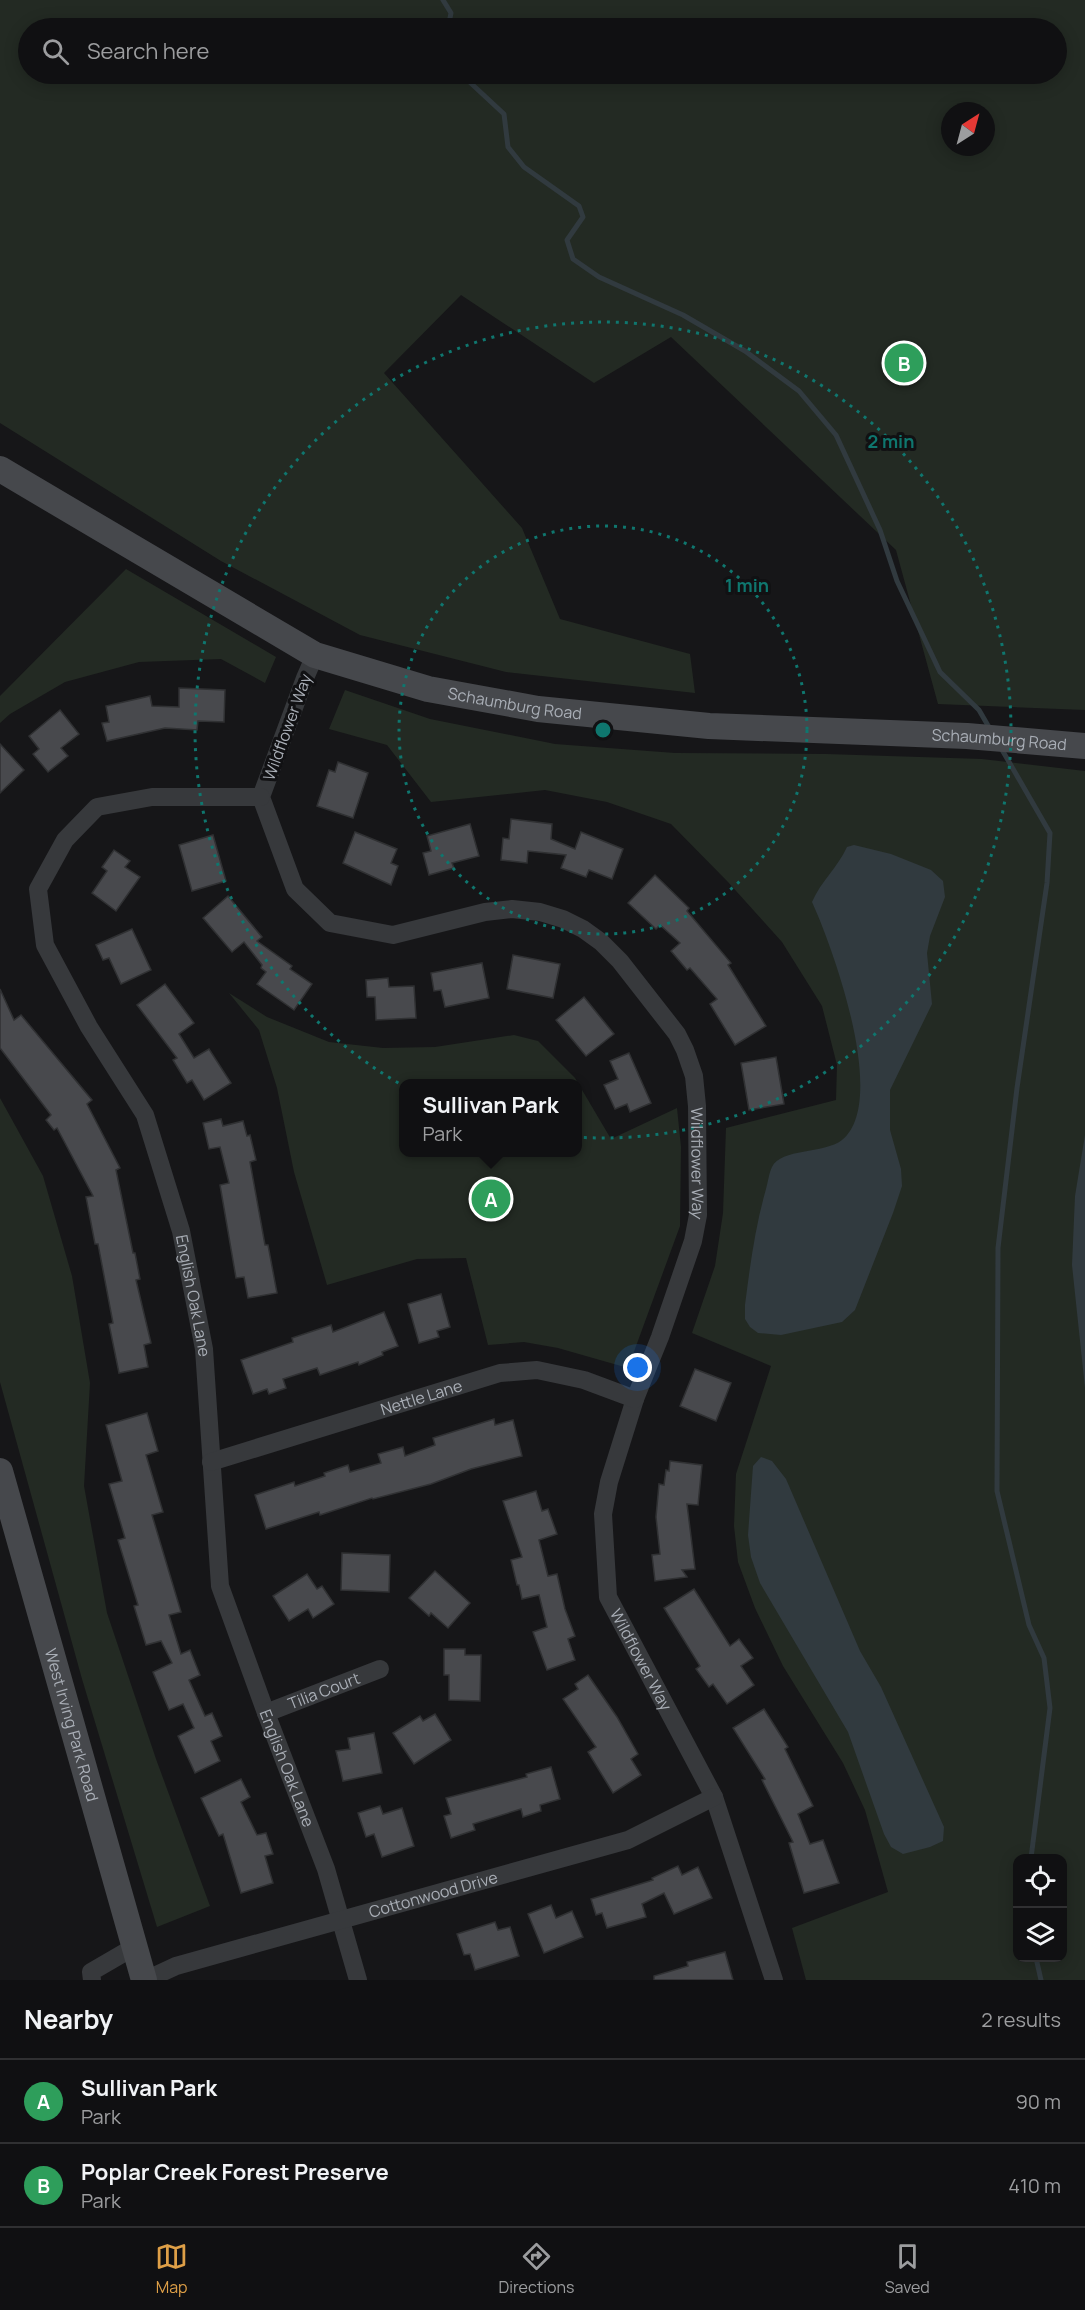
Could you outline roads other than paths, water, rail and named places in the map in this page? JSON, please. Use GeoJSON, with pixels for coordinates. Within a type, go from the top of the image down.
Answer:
{"type":"FeatureCollection","features":[{"type":"Feature","properties":{"kind":"main road","name":"Schaumburg Road"},"geometry":{"type":"LineString","coordinates":[[0,470],[315,655],[428,689],[538,709],[709,726],[982,737],[1085,746]]}},
{"type":"Feature","properties":{"kind":"main road","name":"West Irving Park Road"},"geometry":{"type":"LineString","coordinates":[[0,1471],[145,1980]]}},
{"type":"Feature","properties":{"kind":"street","name":"Wildflower Way"},"geometry":{"type":"LineString","coordinates":[[315,655],[304,678],[261,797],[295,889],[330,923],[393,935],[485,912],[512,909],[540,912],[563,919],[583,929],[601,942],[620,962],[677,1034],[694,1076],[697,1106],[698,1215],[690,1252],[612,1466],[603,1515],[608,1596],[714,1797],[774,1980]]}},
{"type":"Feature","properties":{"kind":"street","name":"English Oak Lane"},"geometry":{"type":"LineString","coordinates":[[261,797],[152,797],[98,807],[65,840],[38,889],[45,945],[89,1027],[145,1115],[182,1231],[204,1349],[220,1586],[326,1869],[358,1980]]}},
{"type":"Feature","properties":{"kind":"street","name":"Nettle Lane"},"geometry":{"type":"LineString","coordinates":[[211,1462],[500,1373],[546,1372],[584,1380],[635,1399]]}},
{"type":"Feature","properties":{"kind":"street","name":"Tilia Court"},"geometry":{"type":"LineString","coordinates":[[266,1713],[380,1670]]}},
{"type":"Feature","properties":{"kind":"street","name":"Cottonwood Drive"},"geometry":{"type":"LineString","coordinates":[[145,1980],[176,1966],[341,1922],[628,1840],[714,1797]]}},
{"type":"Feature","properties":{"kind":"street"},"geometry":{"type":"LineString","coordinates":[[92,1980],[91,1972],[134,1947]]}},
{"type":"Feature","properties":{"kind":"waterway"},"geometry":{"type":"LineString","coordinates":[[443,0],[451,13],[450,18]]}},
{"type":"Feature","properties":{"kind":"waterway"},"geometry":{"type":"LineString","coordinates":[[472,84],[504,114],[508,147],[524,167],[579,206],[583,217],[567,240],[573,259],[599,277],[683,315],[745,351],[799,391],[836,435],[880,530],[897,581],[940,672],[979,710],[990,729]]}},
{"type":"Feature","properties":{"kind":"waterway"},"geometry":{"type":"LineString","coordinates":[[1001,748],[1050,833],[1047,883],[1017,1088],[998,1248],[997,1491],[1029,1625],[1044,1658],[1050,1708],[1032,1854]]}},
{"type":"Feature","properties":{"kind":"waterway"},"geometry":{"type":"LineString","coordinates":[[1037,1962],[1041,1980]]}},
{"type":"Feature","properties":{"kind":"place","name":"Poplar Creek Forest Preserve"},"geometry":{"type":"Point","coordinates":[904,363]}},
{"type":"Feature","properties":{"kind":"place","name":"Sullivan Park"},"geometry":{"type":"Point","coordinates":[491,1199]}}]}
